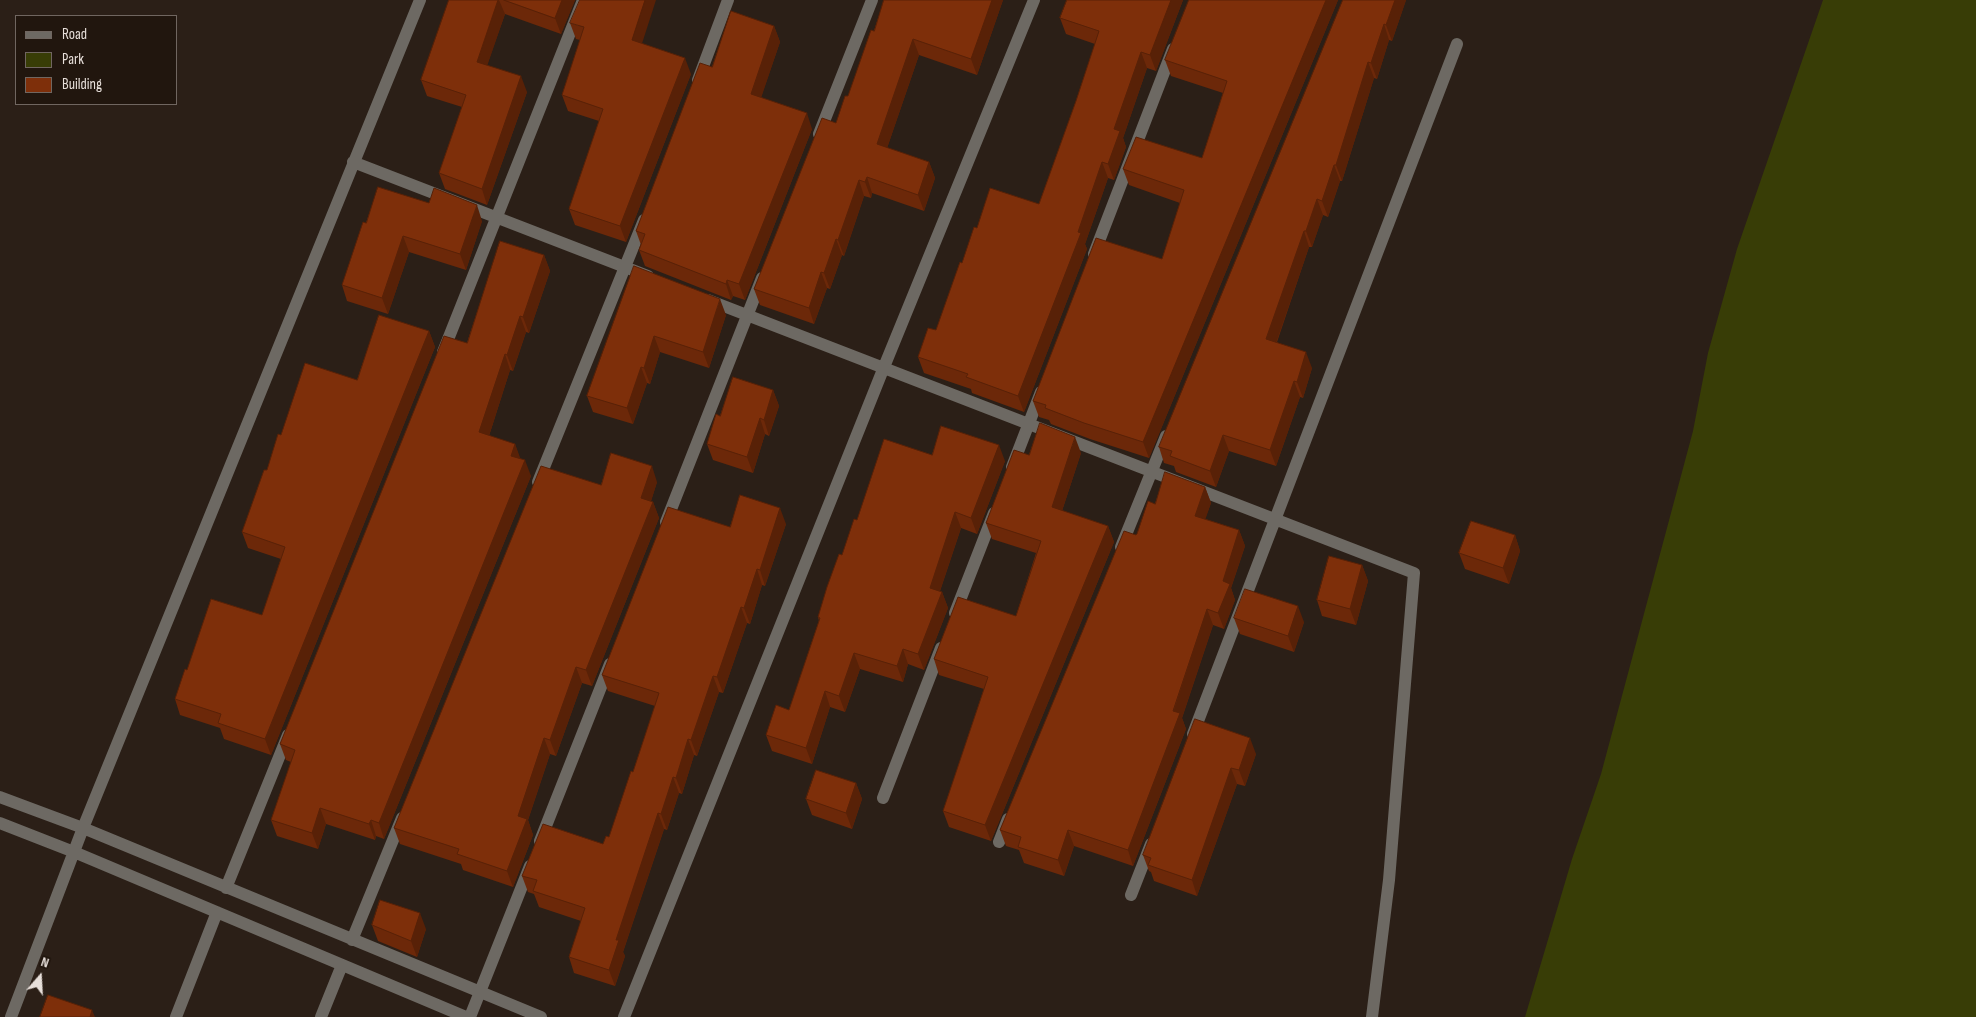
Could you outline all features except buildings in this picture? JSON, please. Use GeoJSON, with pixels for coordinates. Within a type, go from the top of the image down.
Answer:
{"type":"FeatureCollection","features":[{"type":"Feature","properties":{"kind":"street"},"geometry":{"type":"LineString","coordinates":[[11,1017],[83,828],[420,0]]}},
{"type":"Feature","properties":{"kind":"street"},"geometry":{"type":"LineString","coordinates":[[438,364],[583,0]]}},
{"type":"Feature","properties":{"kind":"street"},"geometry":{"type":"LineString","coordinates":[[693,92],[728,0]]}},
{"type":"Feature","properties":{"kind":"street"},"geometry":{"type":"LineString","coordinates":[[814,148],[872,0]]}},
{"type":"Feature","properties":{"kind":"street"},"geometry":{"type":"LineString","coordinates":[[624,1017],[884,368],[1034,0]]}},
{"type":"Feature","properties":{"kind":"street"},"geometry":{"type":"LineString","coordinates":[[1089,267],[1178,37]]}},
{"type":"Feature","properties":{"kind":"street"},"geometry":{"type":"LineString","coordinates":[[1188,749],[1457,44]]}},
{"type":"Feature","properties":{"kind":"street"},"geometry":{"type":"LineString","coordinates":[[354,162],[660,281]]}},
{"type":"Feature","properties":{"kind":"street"},"geometry":{"type":"LineString","coordinates":[[532,498],[647,212]]}},
{"type":"Feature","properties":{"kind":"street"},"geometry":{"type":"LineString","coordinates":[[660,538],[766,268]]}},
{"type":"Feature","properties":{"kind":"street"},"geometry":{"type":"LineString","coordinates":[[695,294],[1414,573],[1389,880],[1372,1017]]}},
{"type":"Feature","properties":{"kind":"street"},"geometry":{"type":"LineString","coordinates":[[1007,479],[1046,378]]}},
{"type":"Feature","properties":{"kind":"street"},"geometry":{"type":"LineString","coordinates":[[1114,562],[1170,426]]}},
{"type":"Feature","properties":{"kind":"street"},"geometry":{"type":"LineString","coordinates":[[882,798],[1000,497]]}},
{"type":"Feature","properties":{"kind":"street"},"geometry":{"type":"LineString","coordinates":[[470,1017],[616,649]]}},
{"type":"Feature","properties":{"kind":"street"},"geometry":{"type":"LineString","coordinates":[[226,888],[293,722]]}},
{"type":"Feature","properties":{"kind":"street"},"geometry":{"type":"LineString","coordinates":[[0,797],[83,828],[541,1017]]}},
{"type":"Feature","properties":{"kind":"street"},"geometry":{"type":"LineString","coordinates":[[352,940],[408,802]]}},
{"type":"Feature","properties":{"kind":"street"},"geometry":{"type":"LineString","coordinates":[[999,842],[1014,806]]}},
{"type":"Feature","properties":{"kind":"street"},"geometry":{"type":"LineString","coordinates":[[0,823],[74,852],[466,1017]]}},
{"type":"Feature","properties":{"kind":"street"},"geometry":{"type":"LineString","coordinates":[[1131,895],[1156,831]]}},
{"type":"Feature","properties":{"kind":"street"},"geometry":{"type":"LineString","coordinates":[[176,1017],[217,912]]}},
{"type":"Feature","properties":{"kind":"street"},"geometry":{"type":"LineString","coordinates":[[321,1017],[342,965]]}},
{"type":"Feature","properties":{"kind":"green space"},"geometry":{"type":"Polygon","coordinates":[[[1823,0],[1976,0],[1976,1017],[1525,1017],[1572,859],[1601,774],[1693,431],[1708,353],[1737,249],[1823,0]]]}}]}
